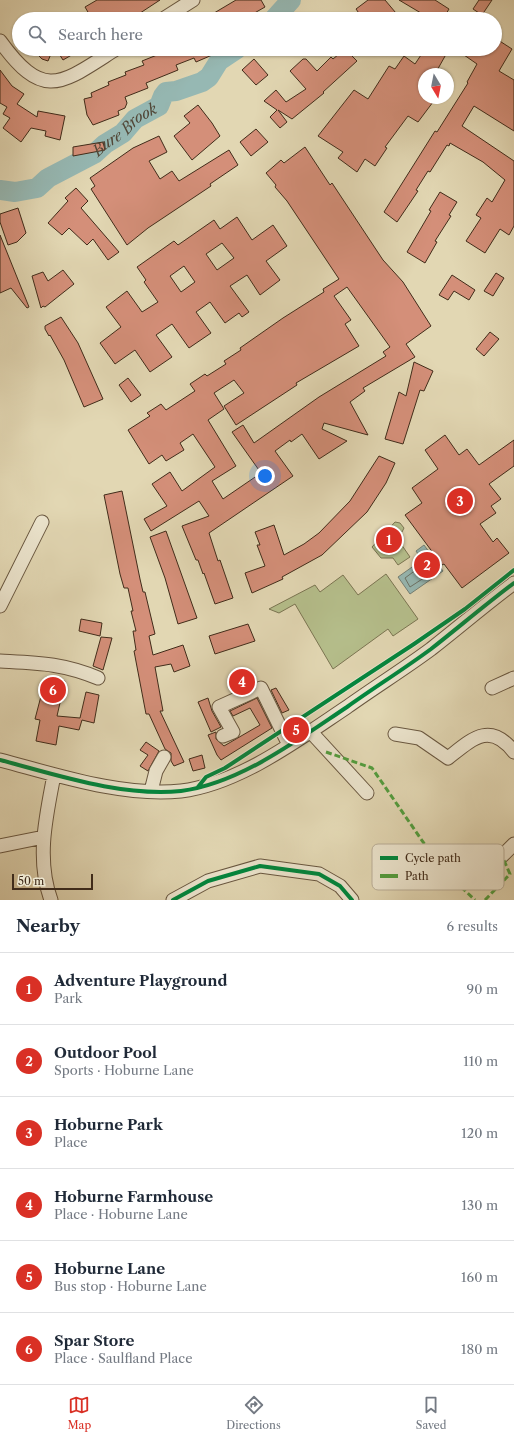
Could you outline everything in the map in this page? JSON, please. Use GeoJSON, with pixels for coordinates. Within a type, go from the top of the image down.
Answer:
{"type":"FeatureCollection","features":[{"type":"Feature","properties":{"kind":"street"},"geometry":{"type":"LineString","coordinates":[[174,12],[193,0]]}},
{"type":"Feature","properties":{"kind":"street"},"geometry":{"type":"LineString","coordinates":[[0,41],[21,68],[32,76],[51,82],[80,72],[105,56]]}},
{"type":"Feature","properties":{"kind":"street"},"geometry":{"type":"LineString","coordinates":[[0,606],[42,522]]}},
{"type":"Feature","properties":{"kind":"street"},"geometry":{"type":"LineString","coordinates":[[0,760],[54,775],[131,790],[182,791],[219,782],[271,756],[311,732],[431,649],[514,582]]}},
{"type":"Feature","properties":{"kind":"street"},"geometry":{"type":"LineString","coordinates":[[0,662],[48,663],[70,668],[98,678]]}},
{"type":"Feature","properties":{"kind":"street"},"geometry":{"type":"LineString","coordinates":[[492,688],[514,678]]}},
{"type":"Feature","properties":{"kind":"street"},"geometry":{"type":"LineString","coordinates":[[223,736],[233,732],[219,707],[261,688],[289,745]]}},
{"type":"Feature","properties":{"kind":"street"},"geometry":{"type":"LineString","coordinates":[[311,732],[367,793]]}},
{"type":"Feature","properties":{"kind":"street"},"geometry":{"type":"LineString","coordinates":[[395,734],[419,738],[448,758],[473,738],[487,735],[504,741],[514,752]]}},
{"type":"Feature","properties":{"kind":"street"},"geometry":{"type":"LineString","coordinates":[[151,791],[156,771],[164,757]]}},
{"type":"Feature","properties":{"kind":"street"},"geometry":{"type":"LineString","coordinates":[[51,900],[46,886],[43,868],[44,837],[54,775]]}},
{"type":"Feature","properties":{"kind":"street"},"geometry":{"type":"LineString","coordinates":[[0,846],[44,837]]}},
{"type":"Feature","properties":{"kind":"street"},"geometry":{"type":"LineString","coordinates":[[504,854],[514,844]]}},
{"type":"Feature","properties":{"kind":"street"},"geometry":{"type":"LineString","coordinates":[[173,900],[208,881],[260,866],[319,874],[340,886],[352,900]]}},
{"type":"Feature","properties":{"kind":"green space"},"geometry":{"type":"Polygon","coordinates":[[[395,522],[400,523],[404,528],[400,533],[401,544],[410,557],[398,565],[393,558],[381,558],[372,547],[395,522]]]}},
{"type":"Feature","properties":{"kind":"green space"},"geometry":{"type":"Polygon","coordinates":[[[386,574],[418,619],[393,636],[388,629],[333,669],[295,604],[279,613],[269,609],[315,585],[320,592],[343,575],[358,595],[386,574]]]}},
{"type":"Feature","properties":{"kind":"water"},"geometry":{"type":"Polygon","coordinates":[[[424,545],[443,571],[410,594],[398,577],[422,560],[416,551],[424,545]]]}},
{"type":"Feature","properties":{"kind":"building"},"geometry":{"type":"Polygon","coordinates":[[[97,0],[160,0],[142,12],[88,12],[85,7],[97,0]]]}},
{"type":"Feature","properties":{"kind":"building"},"geometry":{"type":"Polygon","coordinates":[[[236,0],[261,0],[265,7],[256,12],[216,12],[236,0]]]}},
{"type":"Feature","properties":{"kind":"building"},"geometry":{"type":"Polygon","coordinates":[[[368,0],[385,0],[395,12],[358,12],[356,9],[368,0]]]}},
{"type":"Feature","properties":{"kind":"building"},"geometry":{"type":"Polygon","coordinates":[[[399,0],[435,0],[449,9],[447,12],[419,12],[399,0]]]}},
{"type":"Feature","properties":{"kind":"building"},"geometry":{"type":"Polygon","coordinates":[[[479,0],[492,0],[484,12],[478,12],[473,9],[479,0]]]}},
{"type":"Feature","properties":{"kind":"building"},"geometry":{"type":"Polygon","coordinates":[[[502,43],[512,49],[499,71],[514,80],[514,131],[474,106],[462,126],[514,161],[514,226],[509,235],[500,229],[485,253],[466,241],[481,218],[476,215],[487,198],[492,202],[505,180],[483,162],[450,143],[449,146],[447,145],[430,172],[428,171],[416,190],[418,191],[397,222],[384,212],[435,131],[437,132],[468,83],[467,82],[477,64],[465,56],[502,56],[502,43]]]}},
{"type":"Feature","properties":{"kind":"building"},"geometry":{"type":"Polygon","coordinates":[[[39,56],[50,56],[48,61],[39,56]]]}},
{"type":"Feature","properties":{"kind":"building"},"geometry":{"type":"Polygon","coordinates":[[[60,56],[70,56],[63,60],[60,56]]]}},
{"type":"Feature","properties":{"kind":"building"},"geometry":{"type":"Polygon","coordinates":[[[154,56],[210,56],[196,62],[194,58],[176,65],[178,70],[146,83],[148,88],[125,97],[127,103],[125,108],[118,111],[119,115],[93,125],[87,115],[84,99],[92,97],[91,93],[109,85],[108,82],[126,75],[125,72],[144,65],[142,61],[154,56]]]}},
{"type":"Feature","properties":{"kind":"building"},"geometry":{"type":"Polygon","coordinates":[[[337,56],[352,56],[357,61],[323,92],[324,93],[292,119],[278,110],[287,122],[280,128],[270,117],[277,110],[264,101],[276,90],[286,102],[306,89],[290,71],[303,59],[306,59],[317,71],[331,57],[333,59],[337,56]]]}},
{"type":"Feature","properties":{"kind":"building"},"geometry":{"type":"Polygon","coordinates":[[[404,56],[415,64],[420,56],[445,56],[438,68],[418,68],[418,104],[432,104],[418,122],[408,116],[385,147],[387,148],[375,166],[365,159],[357,172],[338,158],[343,152],[318,136],[354,90],[368,99],[389,66],[395,69],[404,56]]]}},
{"type":"Feature","properties":{"kind":"building"},"geometry":{"type":"Polygon","coordinates":[[[254,59],[268,75],[256,85],[242,70],[254,59]]]}},
{"type":"Feature","properties":{"kind":"building"},"geometry":{"type":"Polygon","coordinates":[[[0,70],[12,86],[24,94],[17,104],[37,117],[38,111],[65,116],[60,140],[45,136],[46,131],[31,128],[21,142],[3,128],[10,118],[3,114],[7,107],[0,103],[0,70]]]}},
{"type":"Feature","properties":{"kind":"building"},"geometry":{"type":"Polygon","coordinates":[[[198,105],[220,136],[192,160],[174,136],[190,123],[184,116],[198,105]]]}},
{"type":"Feature","properties":{"kind":"building"},"geometry":{"type":"Polygon","coordinates":[[[256,129],[268,142],[251,156],[240,142],[256,129]]]}},
{"type":"Feature","properties":{"kind":"building"},"geometry":{"type":"Polygon","coordinates":[[[159,136],[167,152],[149,161],[160,179],[172,171],[179,181],[229,150],[238,165],[210,184],[211,186],[148,228],[127,245],[91,189],[95,186],[90,178],[133,148],[159,136]]]}},
{"type":"Feature","properties":{"kind":"building"},"geometry":{"type":"Polygon","coordinates":[[[103,142],[105,150],[73,156],[73,147],[103,142]]]}},
{"type":"Feature","properties":{"kind":"building"},"geometry":{"type":"Polygon","coordinates":[[[305,147],[330,185],[332,183],[383,260],[403,282],[431,326],[406,344],[415,357],[363,388],[365,391],[350,402],[368,435],[324,423],[322,429],[347,441],[319,459],[302,434],[291,442],[290,440],[275,451],[293,476],[209,533],[218,561],[220,560],[233,598],[215,604],[204,573],[203,574],[198,560],[196,560],[182,526],[209,516],[199,501],[151,531],[144,519],[167,506],[152,484],[170,472],[182,491],[215,467],[193,434],[180,443],[184,450],[166,461],[162,455],[149,464],[128,430],[150,416],[147,413],[161,404],[166,410],[195,391],[190,384],[205,374],[207,376],[226,364],[224,361],[241,350],[240,348],[324,292],[323,289],[339,279],[287,201],[275,187],[276,185],[266,173],[281,160],[284,163],[305,147]],[[347,287],[334,296],[351,320],[345,324],[359,346],[296,383],[297,385],[236,425],[224,406],[244,393],[234,380],[214,393],[224,409],[208,420],[236,466],[212,481],[223,499],[261,473],[232,432],[243,425],[254,443],[319,397],[386,356],[383,352],[390,347],[347,287]]]}},
{"type":"Feature","properties":{"kind":"building"},"geometry":{"type":"Polygon","coordinates":[[[76,188],[88,201],[81,208],[119,252],[108,260],[93,239],[87,245],[69,228],[62,235],[48,223],[68,201],[65,198],[76,188]]]}},
{"type":"Feature","properties":{"kind":"building"},"geometry":{"type":"Polygon","coordinates":[[[440,192],[457,202],[449,215],[451,216],[435,241],[437,242],[425,263],[407,252],[431,211],[429,210],[440,192]]]}},
{"type":"Feature","properties":{"kind":"building"},"geometry":{"type":"Polygon","coordinates":[[[18,208],[26,233],[17,242],[8,245],[0,222],[0,214],[18,208]]]}},
{"type":"Feature","properties":{"kind":"building"},"geometry":{"type":"Polygon","coordinates":[[[237,217],[252,240],[273,225],[287,246],[266,261],[280,280],[260,295],[247,275],[230,286],[249,312],[242,317],[239,313],[225,323],[210,302],[196,312],[211,333],[189,348],[172,324],[156,335],[172,357],[150,372],[135,350],[115,364],[100,343],[121,327],[106,307],[127,291],[142,312],[158,302],[144,282],[146,280],[137,267],[174,241],[178,245],[214,220],[220,229],[237,217]],[[222,243],[206,254],[217,270],[234,258],[222,243]],[[184,266],[170,276],[181,292],[195,282],[184,266]]]}},
{"type":"Feature","properties":{"kind":"building"},"geometry":{"type":"Polygon","coordinates":[[[0,235],[29,307],[27,308],[11,288],[0,293],[0,235]]]}},
{"type":"Feature","properties":{"kind":"building"},"geometry":{"type":"Polygon","coordinates":[[[63,270],[74,284],[45,307],[43,306],[41,308],[32,276],[43,272],[48,281],[63,270]]]}},
{"type":"Feature","properties":{"kind":"building"},"geometry":{"type":"Polygon","coordinates":[[[496,273],[504,278],[493,296],[484,291],[496,273]]]}},
{"type":"Feature","properties":{"kind":"building"},"geometry":{"type":"Polygon","coordinates":[[[452,275],[475,290],[469,300],[454,291],[448,300],[439,295],[452,275]]]}},
{"type":"Feature","properties":{"kind":"building"},"geometry":{"type":"Polygon","coordinates":[[[61,317],[78,343],[103,399],[84,407],[64,360],[45,329],[45,326],[61,317]]]}},
{"type":"Feature","properties":{"kind":"building"},"geometry":{"type":"Polygon","coordinates":[[[490,332],[499,339],[484,356],[476,349],[490,332]]]}},
{"type":"Feature","properties":{"kind":"building"},"geometry":{"type":"Polygon","coordinates":[[[414,362],[433,371],[424,391],[420,390],[403,444],[385,439],[399,392],[406,396],[414,362]]]}},
{"type":"Feature","properties":{"kind":"building"},"geometry":{"type":"Polygon","coordinates":[[[128,378],[141,395],[131,402],[119,385],[128,378]]]}},
{"type":"Feature","properties":{"kind":"building"},"geometry":{"type":"Polygon","coordinates":[[[445,435],[459,455],[467,449],[479,465],[514,440],[514,466],[489,484],[501,499],[491,506],[496,513],[480,524],[493,542],[497,538],[509,553],[462,588],[444,564],[442,565],[405,515],[422,503],[412,488],[438,469],[425,450],[445,435]]]}},
{"type":"Feature","properties":{"kind":"building"},"geometry":{"type":"Polygon","coordinates":[[[379,456],[395,463],[386,483],[367,512],[322,555],[282,577],[283,579],[252,593],[245,573],[265,566],[257,545],[260,545],[255,532],[274,525],[284,555],[304,544],[319,533],[350,501],[379,456]]]}},
{"type":"Feature","properties":{"kind":"building"},"geometry":{"type":"Polygon","coordinates":[[[122,491],[143,592],[145,592],[155,634],[149,636],[153,655],[183,645],[190,666],[174,672],[171,664],[155,667],[163,711],[160,711],[184,762],[174,766],[171,761],[171,753],[165,749],[149,714],[146,714],[134,651],[136,650],[133,631],[136,631],[131,611],[133,611],[128,588],[124,588],[120,574],[104,495],[122,491]]]}},
{"type":"Feature","properties":{"kind":"building"},"geometry":{"type":"Polygon","coordinates":[[[166,531],[197,618],[178,624],[165,578],[150,537],[166,531]]]}},
{"type":"Feature","properties":{"kind":"building"},"geometry":{"type":"Polygon","coordinates":[[[81,619],[102,623],[100,636],[79,631],[81,619]]]}},
{"type":"Feature","properties":{"kind":"building"},"geometry":{"type":"Polygon","coordinates":[[[248,624],[255,641],[215,654],[209,636],[248,624]]]}},
{"type":"Feature","properties":{"kind":"building"},"geometry":{"type":"Polygon","coordinates":[[[101,637],[112,638],[103,670],[93,666],[101,637]]]}},
{"type":"Feature","properties":{"kind":"building"},"geometry":{"type":"Polygon","coordinates":[[[244,669],[252,683],[237,690],[230,677],[244,669]]]}},
{"type":"Feature","properties":{"kind":"building"},"geometry":{"type":"Polygon","coordinates":[[[46,677],[65,681],[57,716],[80,718],[86,692],[99,695],[94,723],[82,720],[79,730],[59,726],[56,745],[36,741],[40,720],[35,719],[46,677]]]}},
{"type":"Feature","properties":{"kind":"building"},"geometry":{"type":"Polygon","coordinates":[[[276,688],[289,710],[282,713],[271,690],[276,688]]]}},
{"type":"Feature","properties":{"kind":"building"},"geometry":{"type":"Polygon","coordinates":[[[208,698],[212,711],[221,727],[211,732],[198,702],[208,698]]]}},
{"type":"Feature","properties":{"kind":"building"},"geometry":{"type":"Polygon","coordinates":[[[257,698],[272,728],[221,760],[217,755],[208,735],[216,732],[216,739],[224,746],[260,725],[250,708],[233,716],[230,711],[257,698]]]}},
{"type":"Feature","properties":{"kind":"building"},"geometry":{"type":"Polygon","coordinates":[[[146,742],[159,751],[148,771],[140,766],[148,755],[140,750],[146,742]]]}},
{"type":"Feature","properties":{"kind":"building"},"geometry":{"type":"Polygon","coordinates":[[[202,755],[205,768],[193,771],[189,759],[202,755]]]}},
{"type":"Feature","properties":{"kind":"waterway","name":"Bure Brook"},"geometry":{"type":"LineString","coordinates":[[280,12],[291,0]]}},
{"type":"Feature","properties":{"kind":"waterway","name":"Bure Brook"},"geometry":{"type":"LineString","coordinates":[[0,190],[15,192],[37,188],[48,178],[94,154],[105,144],[123,133],[135,119],[159,106],[166,92],[176,91],[202,82],[209,77],[219,61],[226,56]]}},
{"type":"Feature","properties":{"kind":"marked path"},"geometry":{"type":"LineString","coordinates":[[326,752],[372,768],[424,844]]}},
{"type":"Feature","properties":{"kind":"marked path"},"geometry":{"type":"LineString","coordinates":[[504,860],[510,874],[504,880]]}},
{"type":"Feature","properties":{"kind":"marked path"},"geometry":{"type":"LineString","coordinates":[[464,890],[475,900]]}},
{"type":"Feature","properties":{"kind":"marked path"},"geometry":{"type":"LineString","coordinates":[[485,900],[495,890]]}},
{"type":"Feature","properties":{"kind":"cycle path"},"geometry":{"type":"LineString","coordinates":[[198,787],[206,777],[225,768],[465,609],[514,570]]}},
{"type":"Feature","properties":{"kind":"cycle path"},"geometry":{"type":"LineString","coordinates":[[0,760],[67,778],[113,788],[159,792],[181,791],[203,787],[246,770],[309,733],[431,649],[514,583]]}},
{"type":"Feature","properties":{"kind":"cycle path"},"geometry":{"type":"LineString","coordinates":[[173,900],[208,881],[260,866],[319,874],[340,886],[352,900]]}},
{"type":"Feature","properties":{"kind":"place","name":"Hoburne Park"},"geometry":{"type":"Point","coordinates":[460,501]}},
{"type":"Feature","properties":{"kind":"place","name":"Adventure Playground"},"geometry":{"type":"Point","coordinates":[389,540]}},
{"type":"Feature","properties":{"kind":"place","name":"Outdoor Pool"},"geometry":{"type":"Point","coordinates":[427,565]}},
{"type":"Feature","properties":{"kind":"place","name":"Hoburne Farmhouse"},"geometry":{"type":"Point","coordinates":[242,682]}},
{"type":"Feature","properties":{"kind":"place","name":"Spar Store"},"geometry":{"type":"Point","coordinates":[53,690]}},
{"type":"Feature","properties":{"kind":"place","name":"Hoburne Lane"},"geometry":{"type":"Point","coordinates":[296,730]}}]}
